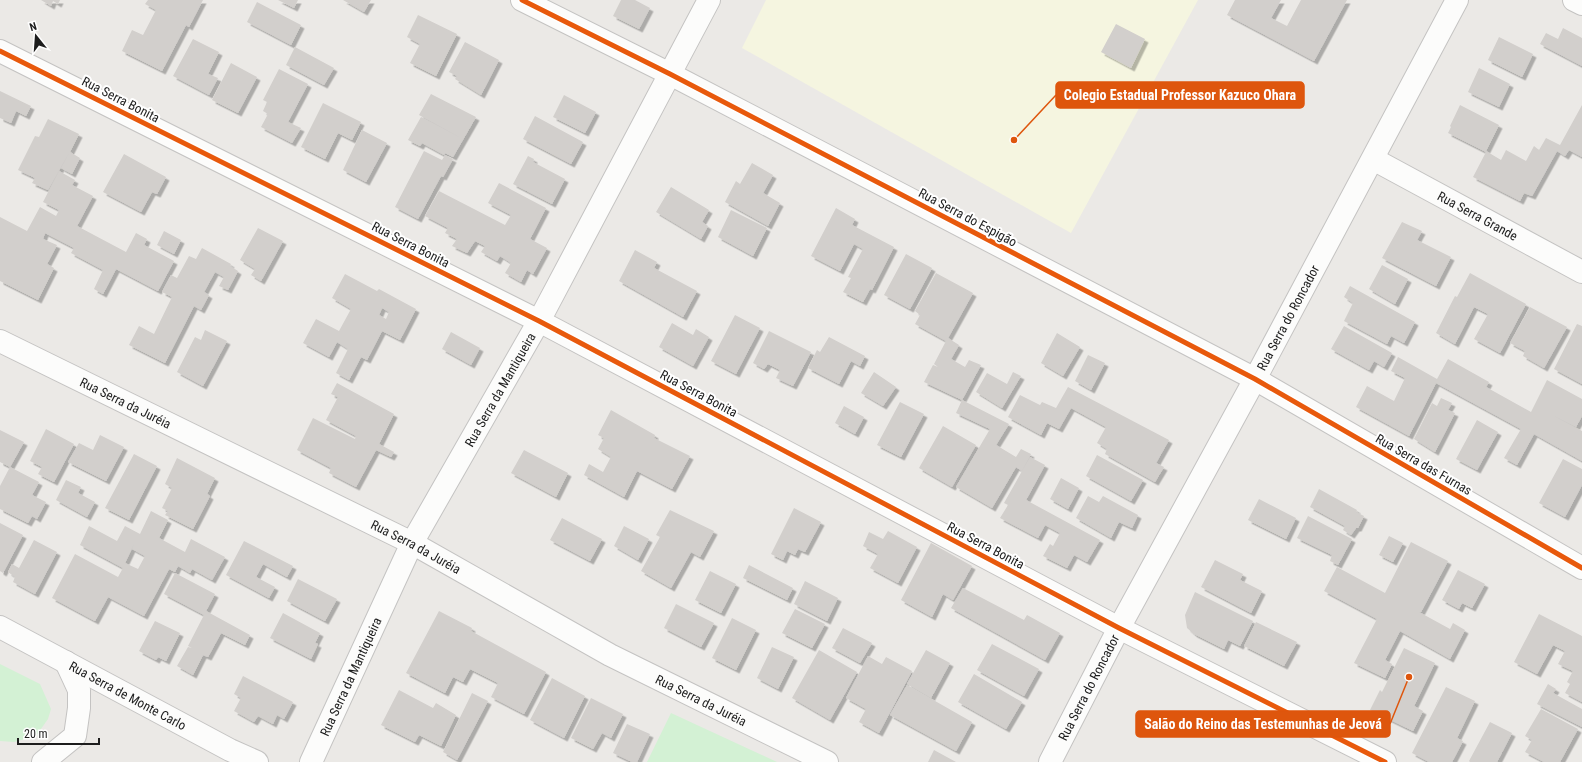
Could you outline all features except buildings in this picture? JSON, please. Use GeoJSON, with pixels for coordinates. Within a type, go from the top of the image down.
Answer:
{"type":"FeatureCollection","features":[{"type":"Feature","properties":{"kind":"street","name":"Rua Serra do Espigão"},"geometry":{"type":"LineString","coordinates":[[522,0],[670,74],[1256,379]]}},
{"type":"Feature","properties":{"kind":"street","name":"Rua Serra da Mantiqueira"},"geometry":{"type":"LineString","coordinates":[[311,762],[412,544],[539,321],[709,0]]}},
{"type":"Feature","properties":{"kind":"street","name":"Rua Serra do Roncador"},"geometry":{"type":"LineString","coordinates":[[1050,762],[1119,628],[1256,379],[1457,0]]}},
{"type":"Feature","properties":{"kind":"street"},"geometry":{"type":"LineString","coordinates":[[1574,0],[1582,4]]}},
{"type":"Feature","properties":{"kind":"street","name":"Rua Serra Bonita"},"geometry":{"type":"LineString","coordinates":[[0,51],[539,321],[1119,628],[1384,762]]}},
{"type":"Feature","properties":{"kind":"street","name":"Rua Serra Grande"},"geometry":{"type":"LineString","coordinates":[[1373,159],[1582,272]]}},
{"type":"Feature","properties":{"kind":"street","name":"Rua Serra da Juréia"},"geometry":{"type":"LineString","coordinates":[[0,341],[412,544],[610,655],[827,762]]}},
{"type":"Feature","properties":{"kind":"street","name":"Rua Serra das Furnas"},"geometry":{"type":"LineString","coordinates":[[1256,379],[1582,568]]}},
{"type":"Feature","properties":{"kind":"street","name":"Rua Serra de Monte Carlo"},"geometry":{"type":"LineString","coordinates":[[0,627],[230,750],[257,762]]}},
{"type":"Feature","properties":{"kind":"street"},"geometry":{"type":"LineString","coordinates":[[43,762],[75,736],[79,708],[79,690],[66,662]]}},
{"type":"Feature","properties":{"kind":"shaded area"},"geometry":{"type":"Polygon","coordinates":[[[766,0],[1198,0],[1071,233],[742,48],[766,0]]]}},
{"type":"Feature","properties":{"kind":"green space"},"geometry":{"type":"Polygon","coordinates":[[[0,664],[40,684],[51,709],[48,719],[36,736],[14,742],[0,741],[0,664]]]}},
{"type":"Feature","properties":{"kind":"green space"},"geometry":{"type":"Polygon","coordinates":[[[671,713],[777,762],[647,762],[671,713]]]}},
{"type":"Feature","properties":{"kind":"cycle path"},"geometry":{"type":"LineString","coordinates":[[522,0],[670,74],[1255,379],[1582,568]]}},
{"type":"Feature","properties":{"kind":"cycle path"},"geometry":{"type":"LineString","coordinates":[[0,51],[539,321],[1119,628],[1385,762]]}},
{"type":"Feature","properties":{"kind":"place","name":"Colegio Estadual Professor Kazuco Ohara"},"geometry":{"type":"Point","coordinates":[1014,140]}},
{"type":"Feature","properties":{"kind":"place","name":"Salão do Reino das Testemunhas de Jeová"},"geometry":{"type":"Point","coordinates":[1409,677]}}]}
